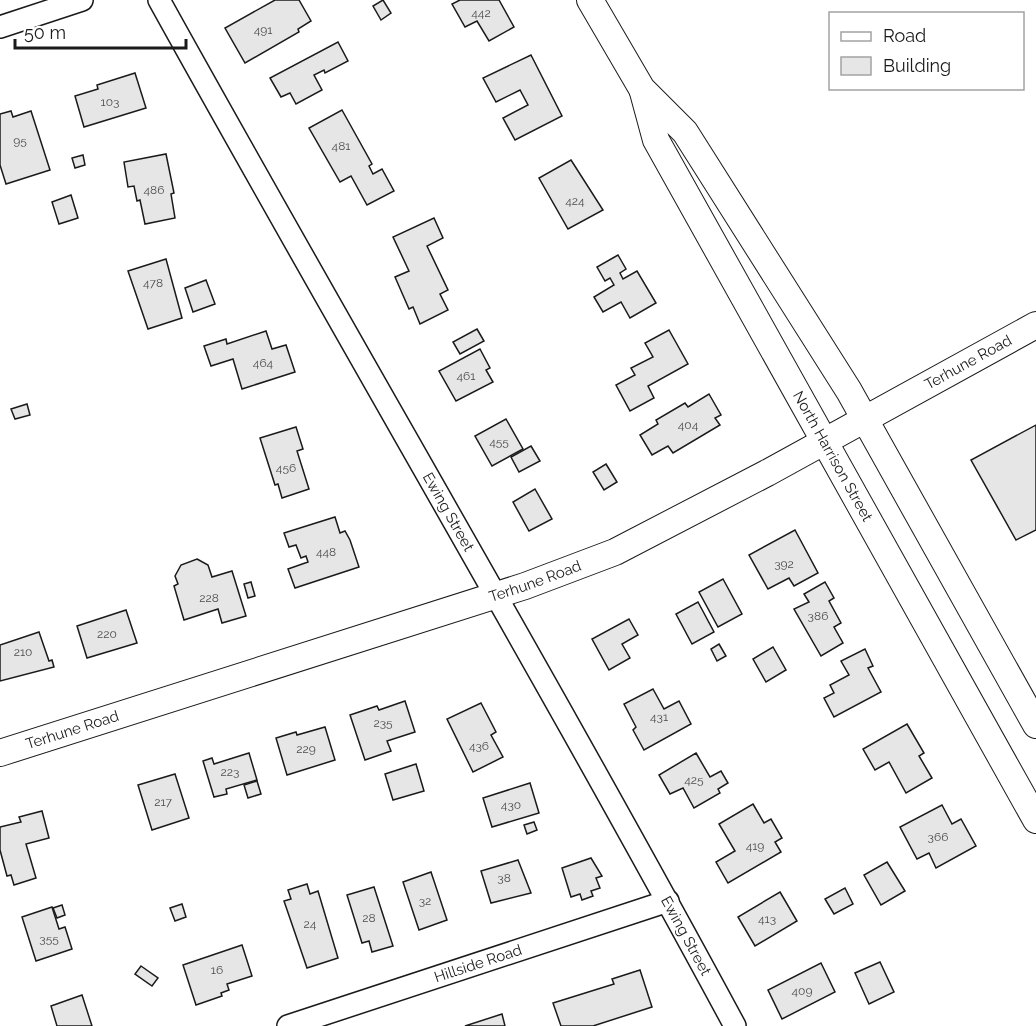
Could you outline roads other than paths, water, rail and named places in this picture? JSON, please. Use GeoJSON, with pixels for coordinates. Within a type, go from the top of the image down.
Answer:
{"type":"FeatureCollection","features":[{"type":"Feature","properties":{"kind":"street"},"geometry":{"type":"LineString","coordinates":[[0,27],[82,0]]}},
{"type":"Feature","properties":{"kind":"street","name":"Ewing Street"},"geometry":{"type":"LineString","coordinates":[[159,0],[313,279],[668,901],[735,1026]]}},
{"type":"Feature","properties":{"kind":"street","name":"North Harrison Street"},"geometry":{"type":"LineString","coordinates":[[590,0],[642,89],[685,132],[866,420],[1036,725]]}},
{"type":"Feature","properties":{"kind":"street","name":"North Harrison Street"},"geometry":{"type":"LineString","coordinates":[[642,89],[656,140],[1036,820]]}},
{"type":"Feature","properties":{"kind":"street","name":"Terhune Road"},"geometry":{"type":"LineString","coordinates":[[0,753],[558,575],[615,552],[686,517],[866,420],[1036,325]]}},
{"type":"Feature","properties":{"kind":"street","name":"Hillside Road"},"geometry":{"type":"LineString","coordinates":[[288,1026],[668,901]]}}]}
